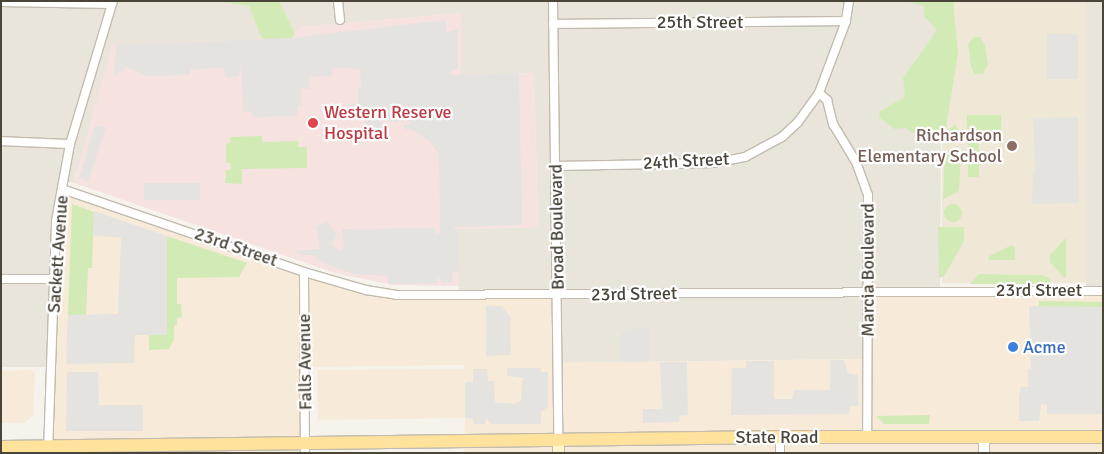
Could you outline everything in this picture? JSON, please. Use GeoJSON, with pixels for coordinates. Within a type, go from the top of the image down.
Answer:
{"type":"FeatureCollection","features":[{"type":"Feature","properties":{"kind":"main road","name":"State Road"},"geometry":{"type":"LineString","coordinates":[[1,447],[48,450],[305,448],[558,439],[1103,437]]}},
{"type":"Feature","properties":{"kind":"main road","name":"Broad Boulevard"},"geometry":{"type":"LineString","coordinates":[[558,439],[558,453]]}},
{"type":"Feature","properties":{"kind":"street"},"geometry":{"type":"LineString","coordinates":[[338,1],[340,20]]}},
{"type":"Feature","properties":{"kind":"street","name":"Broad Boulevard"},"geometry":{"type":"LineString","coordinates":[[553,1],[558,295],[558,439]]}},
{"type":"Feature","properties":{"kind":"street"},"geometry":{"type":"LineString","coordinates":[[819,93],[846,21],[849,1]]}},
{"type":"Feature","properties":{"kind":"street"},"geometry":{"type":"LineString","coordinates":[[1,2],[112,3]]}},
{"type":"Feature","properties":{"kind":"street","name":"Sackett Avenue"},"geometry":{"type":"LineString","coordinates":[[48,450],[56,221],[70,144],[112,3]]}},
{"type":"Feature","properties":{"kind":"street","name":"25th Street"},"geometry":{"type":"LineString","coordinates":[[553,24],[846,21]]}},
{"type":"Feature","properties":{"kind":"street","name":"24th Street"},"geometry":{"type":"LineString","coordinates":[[556,166],[714,163],[745,157],[782,137],[819,93]]}},
{"type":"Feature","properties":{"kind":"street","name":"Marcia Boulevard"},"geometry":{"type":"LineString","coordinates":[[819,93],[827,100],[833,124],[853,156],[866,189],[867,437]]}},
{"type":"Feature","properties":{"kind":"street"},"geometry":{"type":"LineString","coordinates":[[1,141],[70,144]]}},
{"type":"Feature","properties":{"kind":"street","name":"23rd Street"},"geometry":{"type":"LineString","coordinates":[[62,188],[304,272],[397,296],[1103,290]]}},
{"type":"Feature","properties":{"kind":"street","name":"Falls Avenue"},"geometry":{"type":"LineString","coordinates":[[304,272],[305,448]]}},
{"type":"Feature","properties":{"kind":"street"},"geometry":{"type":"LineString","coordinates":[[1,279],[55,279]]}},
{"type":"Feature","properties":{"kind":"street"},"geometry":{"type":"LineString","coordinates":[[780,437],[780,453]]}},
{"type":"Feature","properties":{"kind":"street"},"geometry":{"type":"LineString","coordinates":[[984,437],[984,453]]}},
{"type":"Feature","properties":{"kind":"shaded area"},"geometry":{"type":"Polygon","coordinates":[[[1,1],[942,1],[940,290],[867,359],[559,363],[459,296],[459,229],[538,227],[534,73],[461,75],[461,13],[301,27],[292,38],[76,172],[74,183],[64,181],[52,367],[1,367],[1,1]]]}},
{"type":"Feature","properties":{"kind":"shaded area","name":"Richardson Elementary School"},"geometry":{"type":"Polygon","coordinates":[[[942,1],[1086,1],[1086,283],[942,283],[942,1]]]}},
{"type":"Feature","properties":{"kind":"shaded area"},"geometry":{"type":"Polygon","coordinates":[[[1086,1],[1103,1],[1103,290],[1086,290],[1086,1]]]}},
{"type":"Feature","properties":{"kind":"shaded area","name":"Western Reserve Hospital"},"geometry":{"type":"Polygon","coordinates":[[[461,13],[461,75],[534,73],[538,227],[459,229],[459,286],[393,285],[335,273],[74,183],[112,45],[291,38],[301,27],[461,13]]]}},
{"type":"Feature","properties":{"kind":"shaded area"},"geometry":{"type":"Polygon","coordinates":[[[446,20],[447,32],[458,29],[458,69],[451,71],[452,75],[519,73],[522,225],[452,227],[459,230],[459,271],[452,272],[453,282],[442,283],[438,275],[437,283],[389,284],[387,276],[353,274],[323,263],[314,255],[301,255],[295,251],[320,249],[316,226],[328,222],[337,235],[331,244],[340,251],[344,245],[342,229],[435,228],[436,235],[440,232],[439,154],[430,142],[411,129],[404,129],[404,125],[411,124],[401,115],[399,122],[389,122],[386,116],[381,116],[384,132],[366,133],[366,117],[348,117],[348,104],[358,104],[358,89],[361,88],[360,69],[333,68],[332,76],[309,77],[309,89],[301,89],[301,105],[297,106],[297,116],[252,117],[252,111],[243,112],[241,63],[239,76],[233,77],[225,77],[224,68],[190,69],[190,75],[148,76],[126,67],[114,77],[116,45],[291,38],[446,20]]]}},
{"type":"Feature","properties":{"kind":"shaded area"},"geometry":{"type":"Polygon","coordinates":[[[1047,34],[1078,34],[1078,79],[1047,79],[1047,34]]]}},
{"type":"Feature","properties":{"kind":"shaded area"},"geometry":{"type":"Polygon","coordinates":[[[1078,117],[1079,203],[1032,204],[1033,171],[1035,171],[1033,118],[1078,117]]]}},
{"type":"Feature","properties":{"kind":"shaded area"},"geometry":{"type":"Polygon","coordinates":[[[95,125],[106,127],[88,181],[79,178],[95,125]]]}},
{"type":"Feature","properties":{"kind":"shaded area"},"geometry":{"type":"Polygon","coordinates":[[[144,183],[200,183],[200,200],[144,200],[144,183]]]}},
{"type":"Feature","properties":{"kind":"shaded area"},"geometry":{"type":"Polygon","coordinates":[[[62,189],[382,293],[558,295],[559,363],[867,359],[867,291],[1103,291],[1103,453],[464,453],[465,418],[318,420],[317,370],[465,369],[464,365],[454,365],[305,367],[305,453],[48,453],[56,221],[62,189]]]}},
{"type":"Feature","properties":{"kind":"shaded area"},"geometry":{"type":"Polygon","coordinates":[[[94,211],[167,236],[167,335],[135,335],[134,363],[66,364],[68,315],[118,314],[121,238],[93,235],[94,211]]]}},
{"type":"Feature","properties":{"kind":"shaded area"},"geometry":{"type":"Polygon","coordinates":[[[486,306],[502,306],[510,317],[511,355],[486,356],[486,306]]]}},
{"type":"Feature","properties":{"kind":"shaded area"},"geometry":{"type":"Polygon","coordinates":[[[1029,306],[1103,307],[1103,414],[1047,414],[1047,405],[1041,404],[1039,421],[1019,421],[1021,387],[1028,387],[1028,369],[1031,369],[1029,306]]]}},
{"type":"Feature","properties":{"kind":"shaded area"},"geometry":{"type":"Polygon","coordinates":[[[629,329],[650,329],[649,362],[620,362],[621,332],[629,332],[629,329]]]}},
{"type":"Feature","properties":{"kind":"shaded area"},"geometry":{"type":"Polygon","coordinates":[[[830,360],[844,360],[848,373],[858,375],[858,406],[850,406],[849,414],[731,415],[732,368],[746,368],[746,361],[774,361],[774,399],[792,399],[794,390],[830,390],[830,360]]]}},
{"type":"Feature","properties":{"kind":"shaded area"},"geometry":{"type":"Polygon","coordinates":[[[660,362],[687,362],[688,415],[680,416],[679,422],[643,423],[643,409],[662,409],[660,362]]]}},
{"type":"Feature","properties":{"kind":"shaded area"},"geometry":{"type":"Polygon","coordinates":[[[507,368],[541,368],[541,372],[548,372],[548,407],[541,412],[541,424],[491,424],[486,418],[485,424],[473,424],[473,419],[465,418],[465,382],[473,382],[473,369],[487,369],[488,381],[494,381],[495,402],[513,404],[521,401],[522,380],[525,378],[507,376],[507,368]]]}},
{"type":"Feature","properties":{"kind":"shaded area"},"geometry":{"type":"Polygon","coordinates":[[[31,370],[35,372],[33,416],[24,423],[1,423],[1,371],[31,370]]]}},
{"type":"Feature","properties":{"kind":"shaded area"},"geometry":{"type":"Polygon","coordinates":[[[67,372],[98,372],[99,405],[143,405],[143,431],[66,431],[67,372]]]}},
{"type":"Feature","properties":{"kind":"green space"},"geometry":{"type":"Polygon","coordinates":[[[215,1],[279,1],[295,34],[292,38],[262,39],[249,6],[215,1]]]}},
{"type":"Feature","properties":{"kind":"green space"},"geometry":{"type":"Polygon","coordinates":[[[905,1],[953,1],[958,54],[945,133],[955,124],[960,133],[948,145],[944,135],[936,143],[931,143],[925,130],[918,135],[905,128],[894,129],[879,117],[880,111],[905,97],[903,78],[937,30],[924,16],[924,6],[905,1]]]}},
{"type":"Feature","properties":{"kind":"green space"},"geometry":{"type":"Polygon","coordinates":[[[974,37],[980,37],[985,46],[988,64],[983,74],[974,74],[971,66],[968,44],[974,37]]]}},
{"type":"Feature","properties":{"kind":"green space"},"geometry":{"type":"Polygon","coordinates":[[[967,115],[1001,115],[1001,134],[967,134],[967,115]]]}},
{"type":"Feature","properties":{"kind":"green space"},"geometry":{"type":"Polygon","coordinates":[[[262,136],[263,142],[298,141],[298,147],[307,147],[307,168],[242,169],[242,184],[225,183],[226,170],[231,170],[230,163],[226,163],[226,144],[230,143],[230,137],[262,136]]]}},
{"type":"Feature","properties":{"kind":"green space"},"geometry":{"type":"Polygon","coordinates":[[[968,141],[979,141],[979,177],[968,177],[968,141]]]}},
{"type":"Feature","properties":{"kind":"green space"},"geometry":{"type":"Polygon","coordinates":[[[961,151],[959,191],[943,199],[945,152],[961,151]]]}},
{"type":"Feature","properties":{"kind":"green space"},"geometry":{"type":"Polygon","coordinates":[[[72,204],[94,212],[92,268],[88,268],[86,315],[68,315],[72,204]]]}},
{"type":"Feature","properties":{"kind":"green space"},"geometry":{"type":"Polygon","coordinates":[[[953,204],[959,207],[962,213],[959,219],[953,222],[947,219],[944,213],[947,207],[953,204]]]}},
{"type":"Feature","properties":{"kind":"green space"},"geometry":{"type":"Polygon","coordinates":[[[938,227],[964,227],[964,241],[944,276],[939,278],[938,227]]]}},
{"type":"Feature","properties":{"kind":"green space"},"geometry":{"type":"Polygon","coordinates":[[[167,236],[247,263],[239,277],[177,278],[177,304],[181,304],[182,317],[177,318],[177,325],[174,326],[174,340],[169,349],[149,350],[149,335],[167,335],[167,236]]]}},
{"type":"Feature","properties":{"kind":"green space"},"geometry":{"type":"Polygon","coordinates":[[[1066,238],[1066,277],[1064,278],[1050,262],[1050,255],[1066,238]]]}},
{"type":"Feature","properties":{"kind":"green space"},"geometry":{"type":"Polygon","coordinates":[[[1012,245],[1015,247],[1015,260],[988,260],[989,256],[1012,245]]]}},
{"type":"Feature","properties":{"kind":"green space"},"geometry":{"type":"Polygon","coordinates":[[[979,274],[1041,275],[1049,278],[1051,284],[970,284],[979,274]]]}},
{"type":"Feature","properties":{"kind":"green space"},"geometry":{"type":"Polygon","coordinates":[[[1039,301],[1103,302],[1103,307],[1039,307],[1039,301]]]}},
{"type":"Feature","properties":{"kind":"green space"},"geometry":{"type":"Polygon","coordinates":[[[930,415],[929,424],[884,424],[876,416],[930,415]]]}},
{"type":"Feature","properties":{"kind":"place","name":"Western Reserve Hospital"},"geometry":{"type":"Point","coordinates":[313,123]}},
{"type":"Feature","properties":{"kind":"place","name":"Richardson Elementary School"},"geometry":{"type":"Point","coordinates":[1012,146]}},
{"type":"Feature","properties":{"kind":"place","name":"Acme"},"geometry":{"type":"Point","coordinates":[1013,347]}}]}
